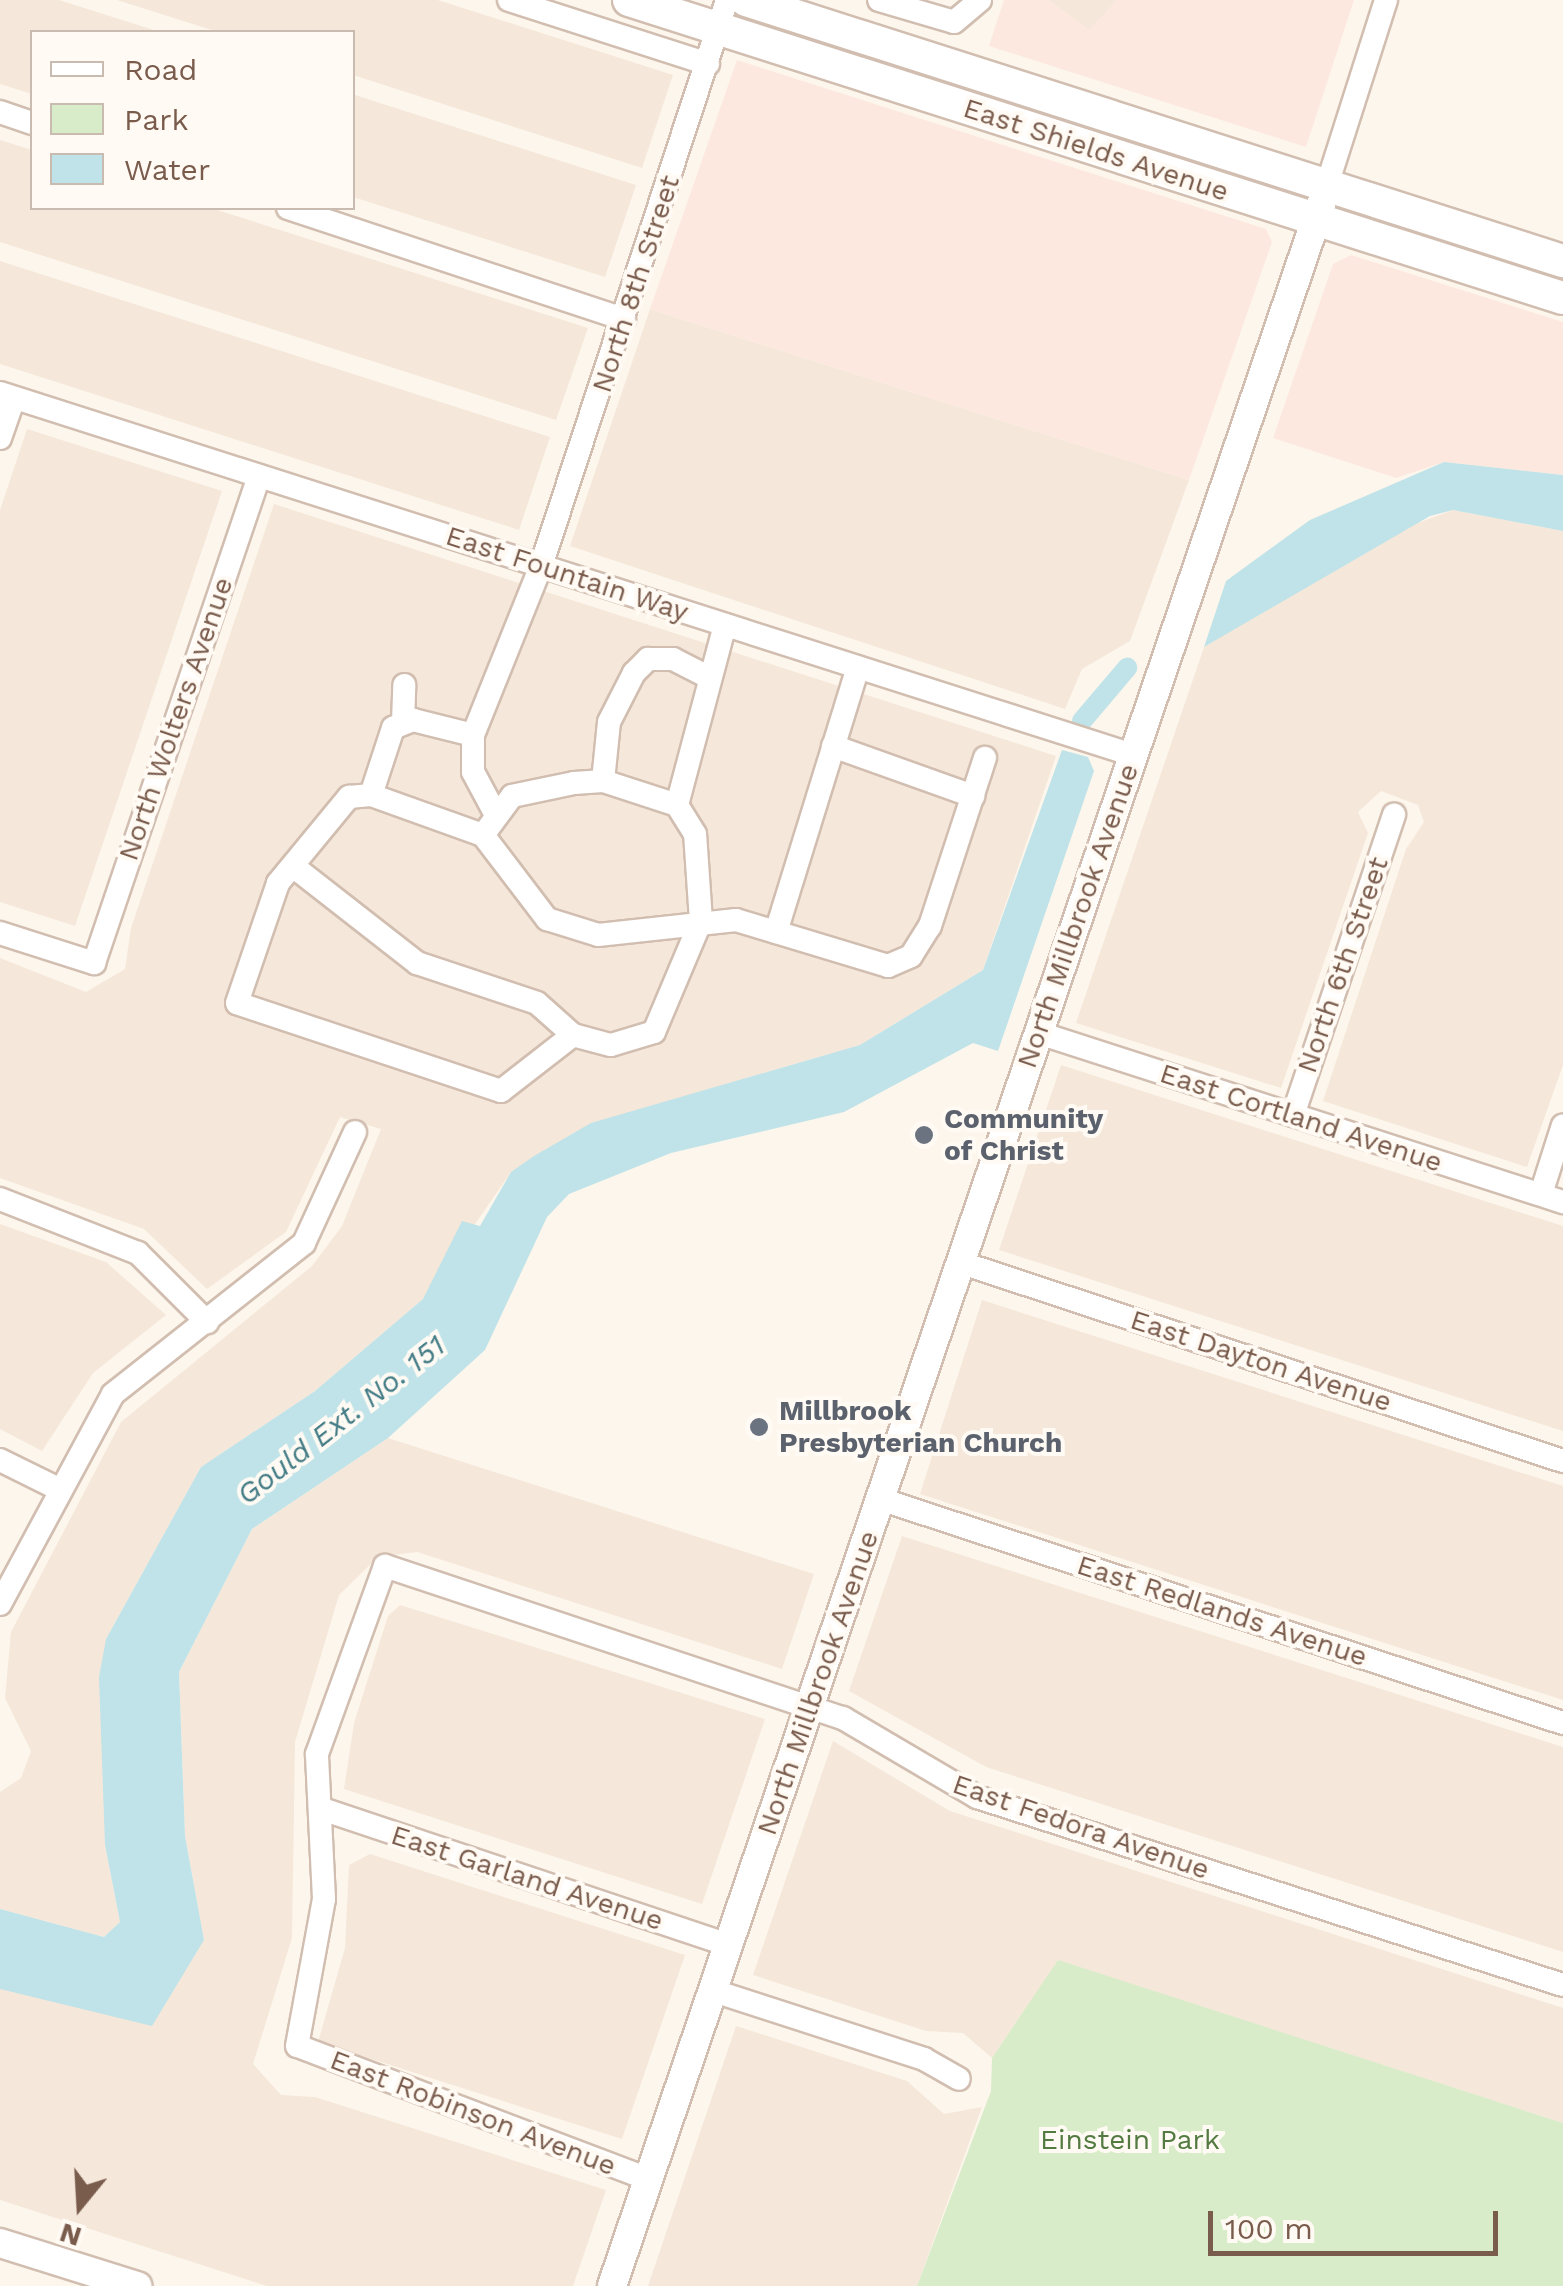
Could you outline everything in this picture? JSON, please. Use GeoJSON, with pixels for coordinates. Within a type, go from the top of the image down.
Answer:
{"type":"FeatureCollection","features":[{"type":"Feature","properties":{"kind":"main road","name":"East Shields Avenue"},"geometry":{"type":"LineString","coordinates":[[629,0],[723,15],[1316,220],[1563,298]]}},
{"type":"Feature","properties":{"kind":"main road","name":"East Shields Avenue"},"geometry":{"type":"LineString","coordinates":[[746,0],[1563,260]]}},
{"type":"Feature","properties":{"kind":"street"},"geometry":{"type":"LineString","coordinates":[[508,0],[708,64]]}},
{"type":"Feature","properties":{"kind":"street"},"geometry":{"type":"LineString","coordinates":[[879,0],[964,20],[980,0]]}},
{"type":"Feature","properties":{"kind":"street","name":"North Millbrook Avenue"},"geometry":{"type":"LineString","coordinates":[[612,2286],[1316,220],[1386,0]]}},
{"type":"Feature","properties":{"kind":"street","name":"North 8th Street"},"geometry":{"type":"LineString","coordinates":[[473,735],[541,566],[723,15]]}},
{"type":"Feature","properties":{"kind":"street"},"geometry":{"type":"LineString","coordinates":[[0,112],[30,122]]}},
{"type":"Feature","properties":{"kind":"street"},"geometry":{"type":"LineString","coordinates":[[294,210],[624,319]]}},
{"type":"Feature","properties":{"kind":"street"},"geometry":{"type":"LineString","coordinates":[[0,438],[7,395]]}},
{"type":"Feature","properties":{"kind":"street","name":"East Fountain Way"},"geometry":{"type":"LineString","coordinates":[[7,395],[1133,755]]}},
{"type":"Feature","properties":{"kind":"street","name":"North Wolters Avenue"},"geometry":{"type":"LineString","coordinates":[[0,933],[94,963],[259,476]]}},
{"type":"Feature","properties":{"kind":"street"},"geometry":{"type":"LineString","coordinates":[[677,804],[725,625]]}},
{"type":"Feature","properties":{"kind":"street"},"geometry":{"type":"LineString","coordinates":[[603,781],[609,722],[634,673],[648,659],[672,659],[708,677]]}},
{"type":"Feature","properties":{"kind":"street"},"geometry":{"type":"LineString","coordinates":[[776,932],[858,667]]}},
{"type":"Feature","properties":{"kind":"street"},"geometry":{"type":"LineString","coordinates":[[371,795],[382,743],[403,723],[404,686]]}},
{"type":"Feature","properties":{"kind":"street"},"geometry":{"type":"LineString","coordinates":[[403,723],[473,735],[472,772],[496,815]]}},
{"type":"Feature","properties":{"kind":"street"},"geometry":{"type":"LineString","coordinates":[[834,746],[973,796]]}},
{"type":"Feature","properties":{"kind":"street"},"geometry":{"type":"LineString","coordinates":[[574,1035],[501,1091],[236,1003],[278,883],[298,870],[328,817],[350,797],[371,795],[483,836],[547,920],[598,935],[701,920],[776,932],[888,966],[912,956],[986,758]]}},
{"type":"Feature","properties":{"kind":"street"},"geometry":{"type":"LineString","coordinates":[[298,870],[417,963],[537,1003],[574,1035],[611,1044],[654,1032],[701,920],[695,834],[677,804],[603,781],[512,796],[483,836]]}},
{"type":"Feature","properties":{"kind":"street","name":"North 6th Street"},"geometry":{"type":"LineString","coordinates":[[1293,1115],[1394,815]]}},
{"type":"Feature","properties":{"kind":"street","name":"East Cortland Avenue"},"geometry":{"type":"LineString","coordinates":[[1039,1033],[1552,1198]]}},
{"type":"Feature","properties":{"kind":"street"},"geometry":{"type":"LineString","coordinates":[[1552,1198],[1563,1125]]}},
{"type":"Feature","properties":{"kind":"street"},"geometry":{"type":"LineString","coordinates":[[0,1604],[57,1488],[113,1394],[304,1243],[355,1132]]}},
{"type":"Feature","properties":{"kind":"street"},"geometry":{"type":"LineString","coordinates":[[0,1199],[126,1246],[207,1322]]}},
{"type":"Feature","properties":{"kind":"street","name":"East Dayton Avenue"},"geometry":{"type":"LineString","coordinates":[[959,1262],[1563,1460]]}},
{"type":"Feature","properties":{"kind":"street"},"geometry":{"type":"LineString","coordinates":[[0,1460],[57,1488]]}},
{"type":"Feature","properties":{"kind":"street","name":"East Redlands Avenue"},"geometry":{"type":"LineString","coordinates":[[880,1499],[1563,1724]]}},
{"type":"Feature","properties":{"kind":"street","name":"East Fedora Avenue"},"geometry":{"type":"LineString","coordinates":[[324,1810],[317,1754],[385,1566],[811,1707],[883,1738],[977,1797],[1563,1985]]}},
{"type":"Feature","properties":{"kind":"street","name":"East Garland Avenue"},"geometry":{"type":"LineString","coordinates":[[324,1810],[729,1946]]}},
{"type":"Feature","properties":{"kind":"street","name":"East Robinson Avenue"},"geometry":{"type":"LineString","coordinates":[[324,1810],[324,1898],[297,2046],[648,2179]]}},
{"type":"Feature","properties":{"kind":"street"},"geometry":{"type":"LineString","coordinates":[[714,1992],[924,2059],[959,2080]]}},
{"type":"Feature","properties":{"kind":"street"},"geometry":{"type":"LineString","coordinates":[[0,2243],[137,2286]]}},
{"type":"Feature","properties":{"kind":"shaded area"},"geometry":{"type":"Polygon","coordinates":[[[0,0],[59,0],[154,30],[30,30],[30,93],[0,84],[0,0]]]}},
{"type":"Feature","properties":{"kind":"shaded area"},"geometry":{"type":"Polygon","coordinates":[[[117,0],[438,0],[673,75],[642,168],[355,76],[355,30],[212,30],[117,0]]]}},
{"type":"Feature","properties":{"kind":"shaded area"},"geometry":{"type":"Polygon","coordinates":[[[1004,0],[1048,0],[1089,30],[1117,0],[1354,0],[1306,147],[989,46],[1004,0]]]}},
{"type":"Feature","properties":{"kind":"shaded area"},"geometry":{"type":"Polygon","coordinates":[[[1048,0],[1117,0],[1090,31],[1048,0]]]}},
{"type":"Feature","properties":{"kind":"shaded area"},"geometry":{"type":"Polygon","coordinates":[[[737,60],[1266,229],[1272,242],[1189,480],[650,309],[737,60]]]}},
{"type":"Feature","properties":{"kind":"shaded area"},"geometry":{"type":"Polygon","coordinates":[[[355,95],[636,185],[605,277],[355,198],[355,95]]]}},
{"type":"Feature","properties":{"kind":"shaded area"},"geometry":{"type":"Polygon","coordinates":[[[0,140],[30,149],[30,210],[217,210],[588,328],[556,420],[0,242],[0,140]]]}},
{"type":"Feature","properties":{"kind":"shaded area"},"geometry":{"type":"Polygon","coordinates":[[[1351,255],[1563,322],[1563,475],[1444,462],[1396,478],[1273,438],[1333,264],[1351,255]]]}},
{"type":"Feature","properties":{"kind":"shaded area"},"geometry":{"type":"Polygon","coordinates":[[[0,261],[550,437],[519,530],[0,364],[0,261]]]}},
{"type":"Feature","properties":{"kind":"shaded area"},"geometry":{"type":"Polygon","coordinates":[[[650,309],[1189,480],[1130,641],[1082,669],[1065,709],[570,546],[650,309]]]}},
{"type":"Feature","properties":{"kind":"shaded area"},"geometry":{"type":"Polygon","coordinates":[[[27,429],[222,491],[75,926],[0,902],[0,510],[27,429]]]}},
{"type":"Feature","properties":{"kind":"shaded area"},"geometry":{"type":"Polygon","coordinates":[[[274,504],[1056,756],[983,970],[860,1045],[709,1089],[511,1172],[423,1299],[315,1391],[201,1467],[106,1639],[105,1845],[120,1922],[104,1937],[0,1909],[0,1792],[21,1778],[31,1751],[5,1698],[11,1632],[121,1422],[312,1266],[342,1226],[381,1129],[340,1117],[286,1232],[207,1289],[144,1229],[0,1178],[0,958],[86,992],[125,969],[131,928],[274,504]]]}},
{"type":"Feature","properties":{"kind":"shaded area"},"geometry":{"type":"Polygon","coordinates":[[[1453,510],[1563,531],[1563,1065],[1527,1167],[1323,1101],[1406,849],[1424,822],[1418,805],[1381,791],[1358,812],[1368,833],[1281,1088],[1076,1023],[1204,647],[1396,531],[1453,510]]]}},
{"type":"Feature","properties":{"kind":"shaded area"},"geometry":{"type":"Polygon","coordinates":[[[1061,1065],[1563,1226],[1563,1431],[999,1250],[1061,1065]]]}},
{"type":"Feature","properties":{"kind":"shaded area"},"geometry":{"type":"Polygon","coordinates":[[[0,1224],[106,1262],[166,1315],[93,1373],[42,1451],[0,1429],[0,1224]]]}},
{"type":"Feature","properties":{"kind":"shaded area"},"geometry":{"type":"Polygon","coordinates":[[[982,1300],[1563,1486],[1563,1700],[920,1494],[982,1300]]]}},
{"type":"Feature","properties":{"kind":"shaded area"},"geometry":{"type":"Polygon","coordinates":[[[388,1438],[814,1574],[782,1669],[417,1552],[378,1557],[339,1595],[295,1742],[292,1938],[253,2064],[281,2095],[315,2097],[606,2190],[573,2286],[267,2286],[0,2200],[0,1989],[204,1941],[185,1836],[179,1672],[252,1529],[388,1438]]]}},
{"type":"Feature","properties":{"kind":"shaded area"},"geometry":{"type":"Polygon","coordinates":[[[902,1536],[1563,1747],[1563,1952],[986,1767],[849,1691],[902,1536]]]}},
{"type":"Feature","properties":{"kind":"shaded area"},"geometry":{"type":"Polygon","coordinates":[[[400,1605],[765,1719],[702,1904],[344,1789],[354,1723],[388,1616],[400,1605]]]}},
{"type":"Feature","properties":{"kind":"shaded area"},"geometry":{"type":"Polygon","coordinates":[[[833,1741],[950,1811],[1563,2008],[1563,2123],[1058,1961],[992,2058],[963,2033],[926,2031],[753,1975],[833,1741]]]}},
{"type":"Feature","properties":{"kind":"shaded area"},"geometry":{"type":"Polygon","coordinates":[[[370,1854],[685,1955],[622,2139],[318,2042],[345,1948],[349,1865],[370,1854]]]}},
{"type":"Feature","properties":{"kind":"shaded area"},"geometry":{"type":"Polygon","coordinates":[[[736,2026],[907,2081],[944,2114],[982,2107],[917,2286],[648,2286],[736,2026]]]}},
{"type":"Feature","properties":{"kind":"green space","name":"Einstein Park"},"geometry":{"type":"Polygon","coordinates":[[[1058,1960],[1563,2123],[1563,2286],[917,2286],[991,2091],[992,2058],[1058,1960]]]}},
{"type":"Feature","properties":{"kind":"water"},"geometry":{"type":"Polygon","coordinates":[[[1444,462],[1563,475],[1563,531],[1453,510],[1430,516],[1204,647],[1226,581],[1310,520],[1444,462]]]}},
{"type":"Feature","properties":{"kind":"water"},"geometry":{"type":"Polygon","coordinates":[[[1062,750],[1088,757],[1094,771],[998,1051],[973,1043],[844,1112],[671,1153],[569,1194],[547,1217],[485,1350],[388,1438],[252,1529],[179,1672],[185,1836],[204,1940],[152,2026],[0,1989],[0,1909],[104,1937],[120,1922],[105,1845],[99,1677],[106,1639],[201,1467],[315,1391],[423,1299],[462,1221],[480,1226],[511,1172],[534,1156],[591,1123],[860,1045],[983,970],[1062,750]]]}},
{"type":"Feature","properties":{"kind":"waterway","name":"Gould Ext. No. 151"},"geometry":{"type":"LineString","coordinates":[[1082,721],[1127,668]]}},
{"type":"Feature","properties":{"kind":"place","name":"Community of Christ"},"geometry":{"type":"Point","coordinates":[924,1135]}},
{"type":"Feature","properties":{"kind":"place","name":"Millbrook Presbyterian Church"},"geometry":{"type":"Point","coordinates":[759,1427]}}]}
